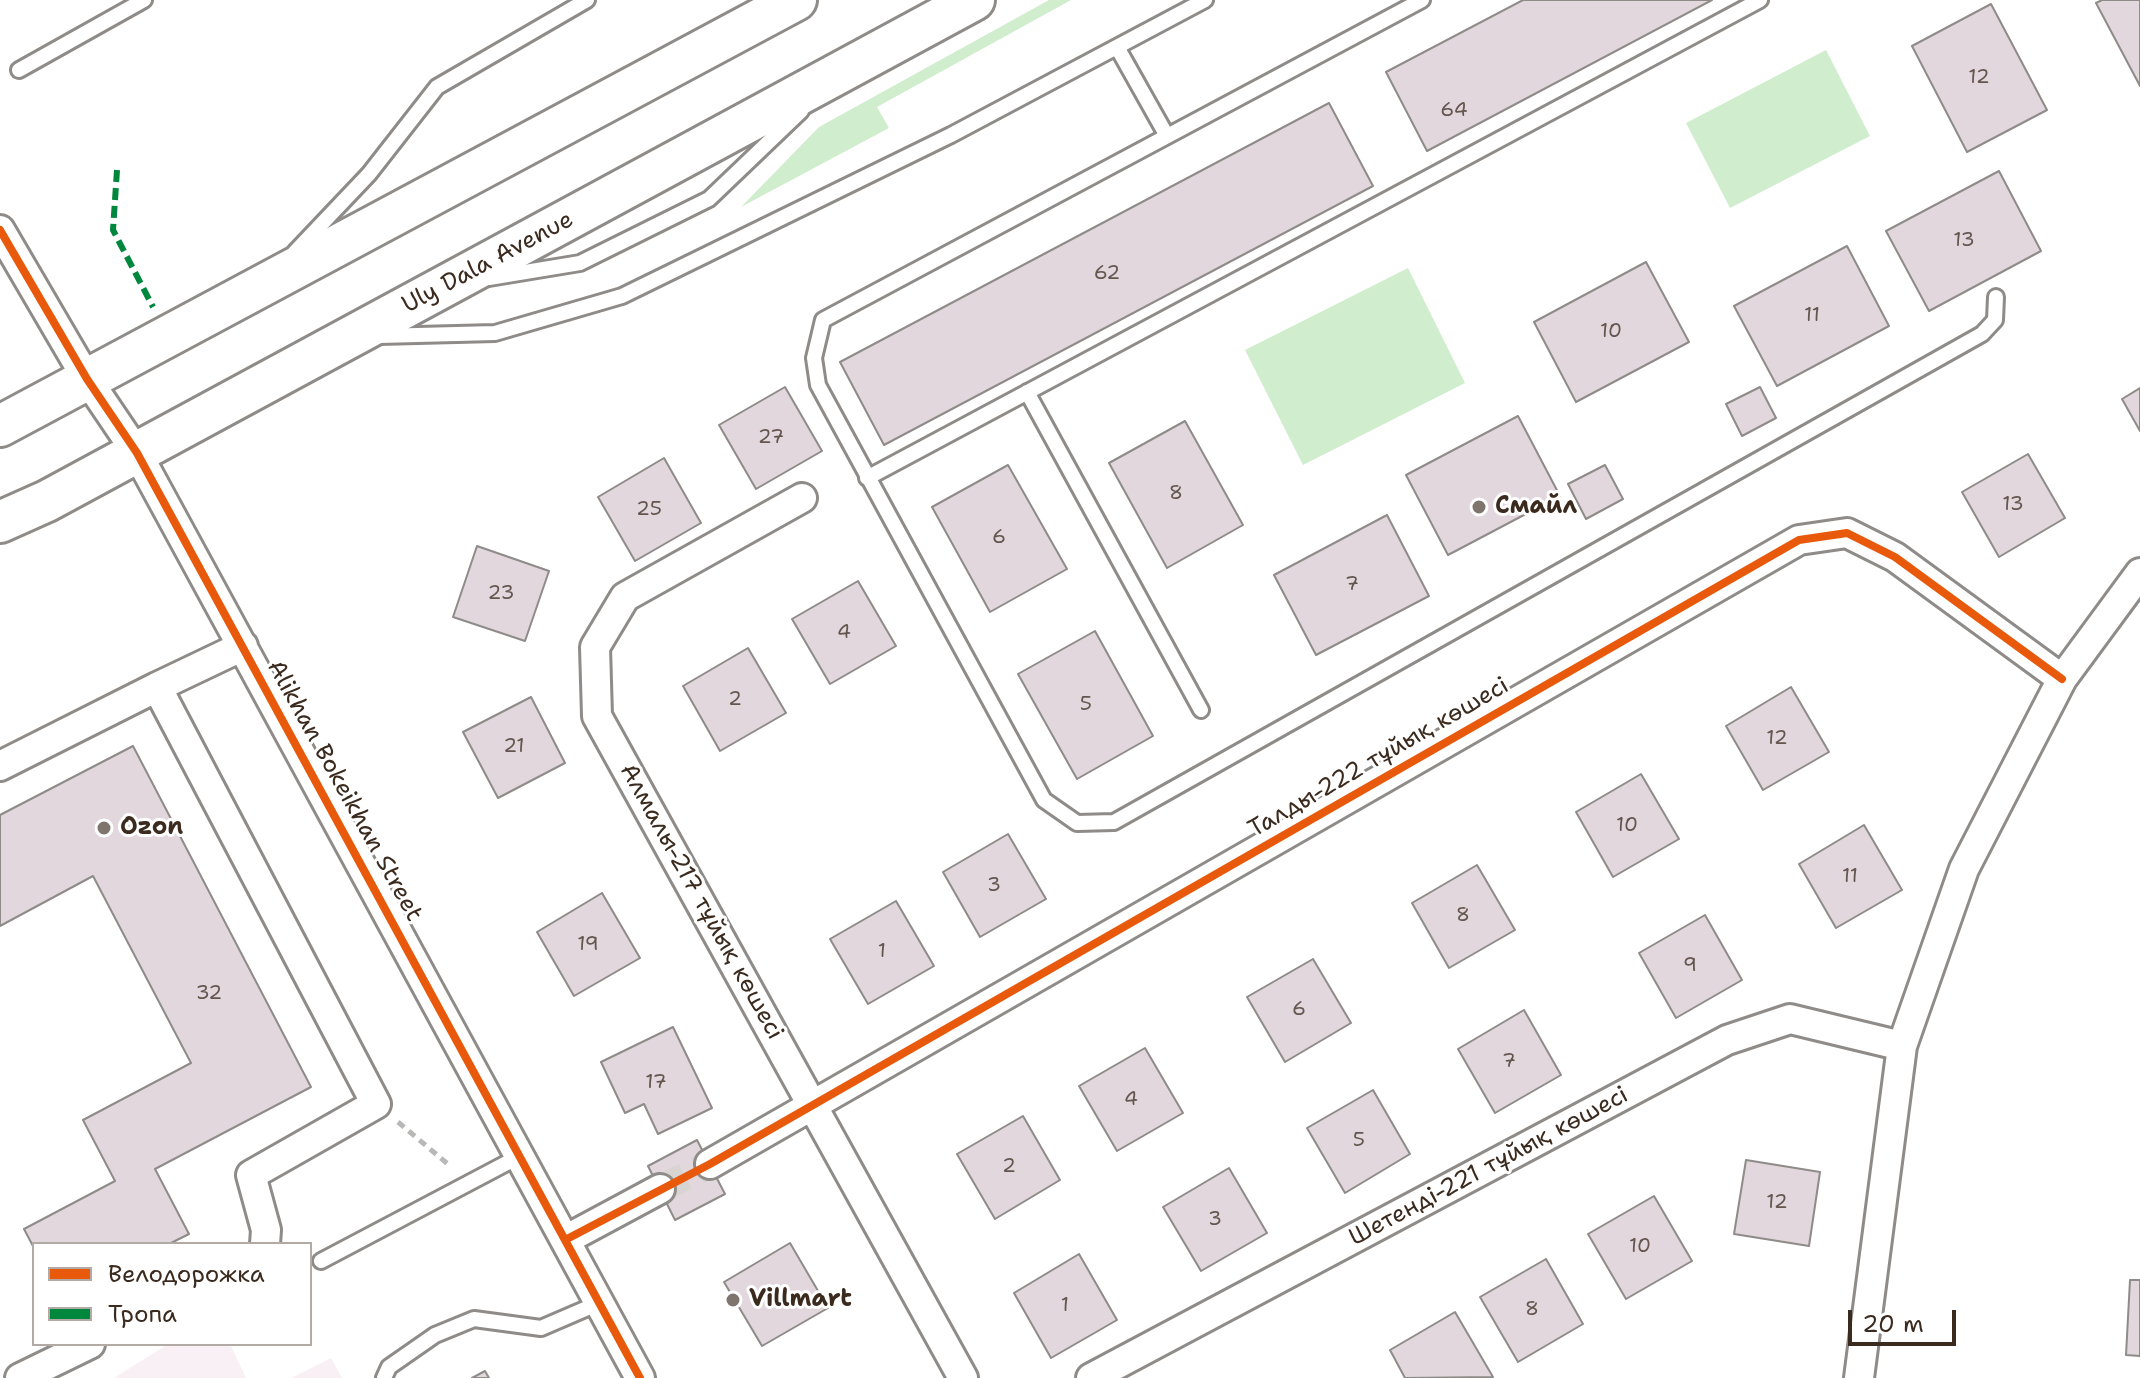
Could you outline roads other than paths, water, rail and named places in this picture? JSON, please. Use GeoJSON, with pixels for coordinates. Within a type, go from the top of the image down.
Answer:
{"type":"FeatureCollection","features":[{"type":"Feature","properties":{"kind":"main road"},"geometry":{"type":"LineString","coordinates":[[0,426],[796,0]]}},
{"type":"Feature","properties":{"kind":"main road","name":"Uly Dala Avenue"},"geometry":{"type":"LineString","coordinates":[[0,522],[137,453],[974,0]]}},
{"type":"Feature","properties":{"kind":"street","name":"Alikhan Bokeikhan Street"},"geometry":{"type":"LineString","coordinates":[[0,230],[87,379],[137,453],[640,1378]]}},
{"type":"Feature","properties":{"kind":"street","name":"Алмалы-217 тұйық көшесі"},"geometry":{"type":"LineString","coordinates":[[802,498],[625,597],[595,647],[597,716],[963,1378]]}},
{"type":"Feature","properties":{"kind":"street","name":"Талды-222 тұйық көшесі"},"geometry":{"type":"LineString","coordinates":[[710,1164],[1799,540],[1847,533],[1895,557],[2062,679]]}},
{"type":"Feature","properties":{"kind":"street"},"geometry":{"type":"LineString","coordinates":[[1859,1378],[1902,1046],[1964,869],[2062,679],[2140,573]]}},
{"type":"Feature","properties":{"kind":"street"},"geometry":{"type":"LineString","coordinates":[[0,766],[243,646]]}},
{"type":"Feature","properties":{"kind":"street"},"geometry":{"type":"LineString","coordinates":[[157,687],[376,1104],[251,1175],[266,1230],[265,1242]]}},
{"type":"Feature","properties":{"kind":"street","name":"Шетенді-221 тұйық көшесі"},"geometry":{"type":"LineString","coordinates":[[1091,1378],[1727,1040],[1790,1019],[1902,1046]]}},
{"type":"Feature","properties":{"kind":"street"},"geometry":{"type":"LineString","coordinates":[[565,1240],[660,1189]]}},
{"type":"Feature","properties":{"kind":"street"},"geometry":{"type":"LineString","coordinates":[[20,1378],[86,1346]]}},
{"type":"Feature","properties":{"kind":"lane"},"geometry":{"type":"LineString","coordinates":[[19,70],[144,0]]}},
{"type":"Feature","properties":{"kind":"lane"},"geometry":{"type":"LineString","coordinates":[[265,283],[369,174],[437,87],[587,0]]}},
{"type":"Feature","properties":{"kind":"lane"},"geometry":{"type":"LineString","coordinates":[[351,337],[495,333],[622,296],[951,135],[1205,0]]}},
{"type":"Feature","properties":{"kind":"lane"},"geometry":{"type":"LineString","coordinates":[[1422,0],[823,320],[814,358],[818,385],[1044,800],[1077,823],[1114,822],[1982,334],[1995,320],[1996,297]]}},
{"type":"Feature","properties":{"kind":"lane"},"geometry":{"type":"LineString","coordinates":[[867,478],[1760,0]]}},
{"type":"Feature","properties":{"kind":"lane"},"geometry":{"type":"LineString","coordinates":[[1117,47],[1167,136]]}},
{"type":"Feature","properties":{"kind":"lane"},"geometry":{"type":"LineString","coordinates":[[1027,392],[1201,710]]}},
{"type":"Feature","properties":{"kind":"lane"},"geometry":{"type":"LineString","coordinates":[[321,1261],[520,1156]]}},
{"type":"Feature","properties":{"kind":"lane"},"geometry":{"type":"LineString","coordinates":[[384,1378],[389,1367],[435,1335],[474,1319],[541,1328],[599,1303]]}},
{"type":"Feature","properties":{"kind":"tunnel"},"geometry":{"type":"LineString","coordinates":[[660,1189],[710,1164]]}},
{"type":"Feature","properties":{"kind":"place","name":"Смайл"},"geometry":{"type":"Point","coordinates":[1479,507]}},
{"type":"Feature","properties":{"kind":"place","name":"Ozon"},"geometry":{"type":"Point","coordinates":[104,828]}},
{"type":"Feature","properties":{"kind":"place","name":"Villmart"},"geometry":{"type":"Point","coordinates":[733,1300]}}]}
